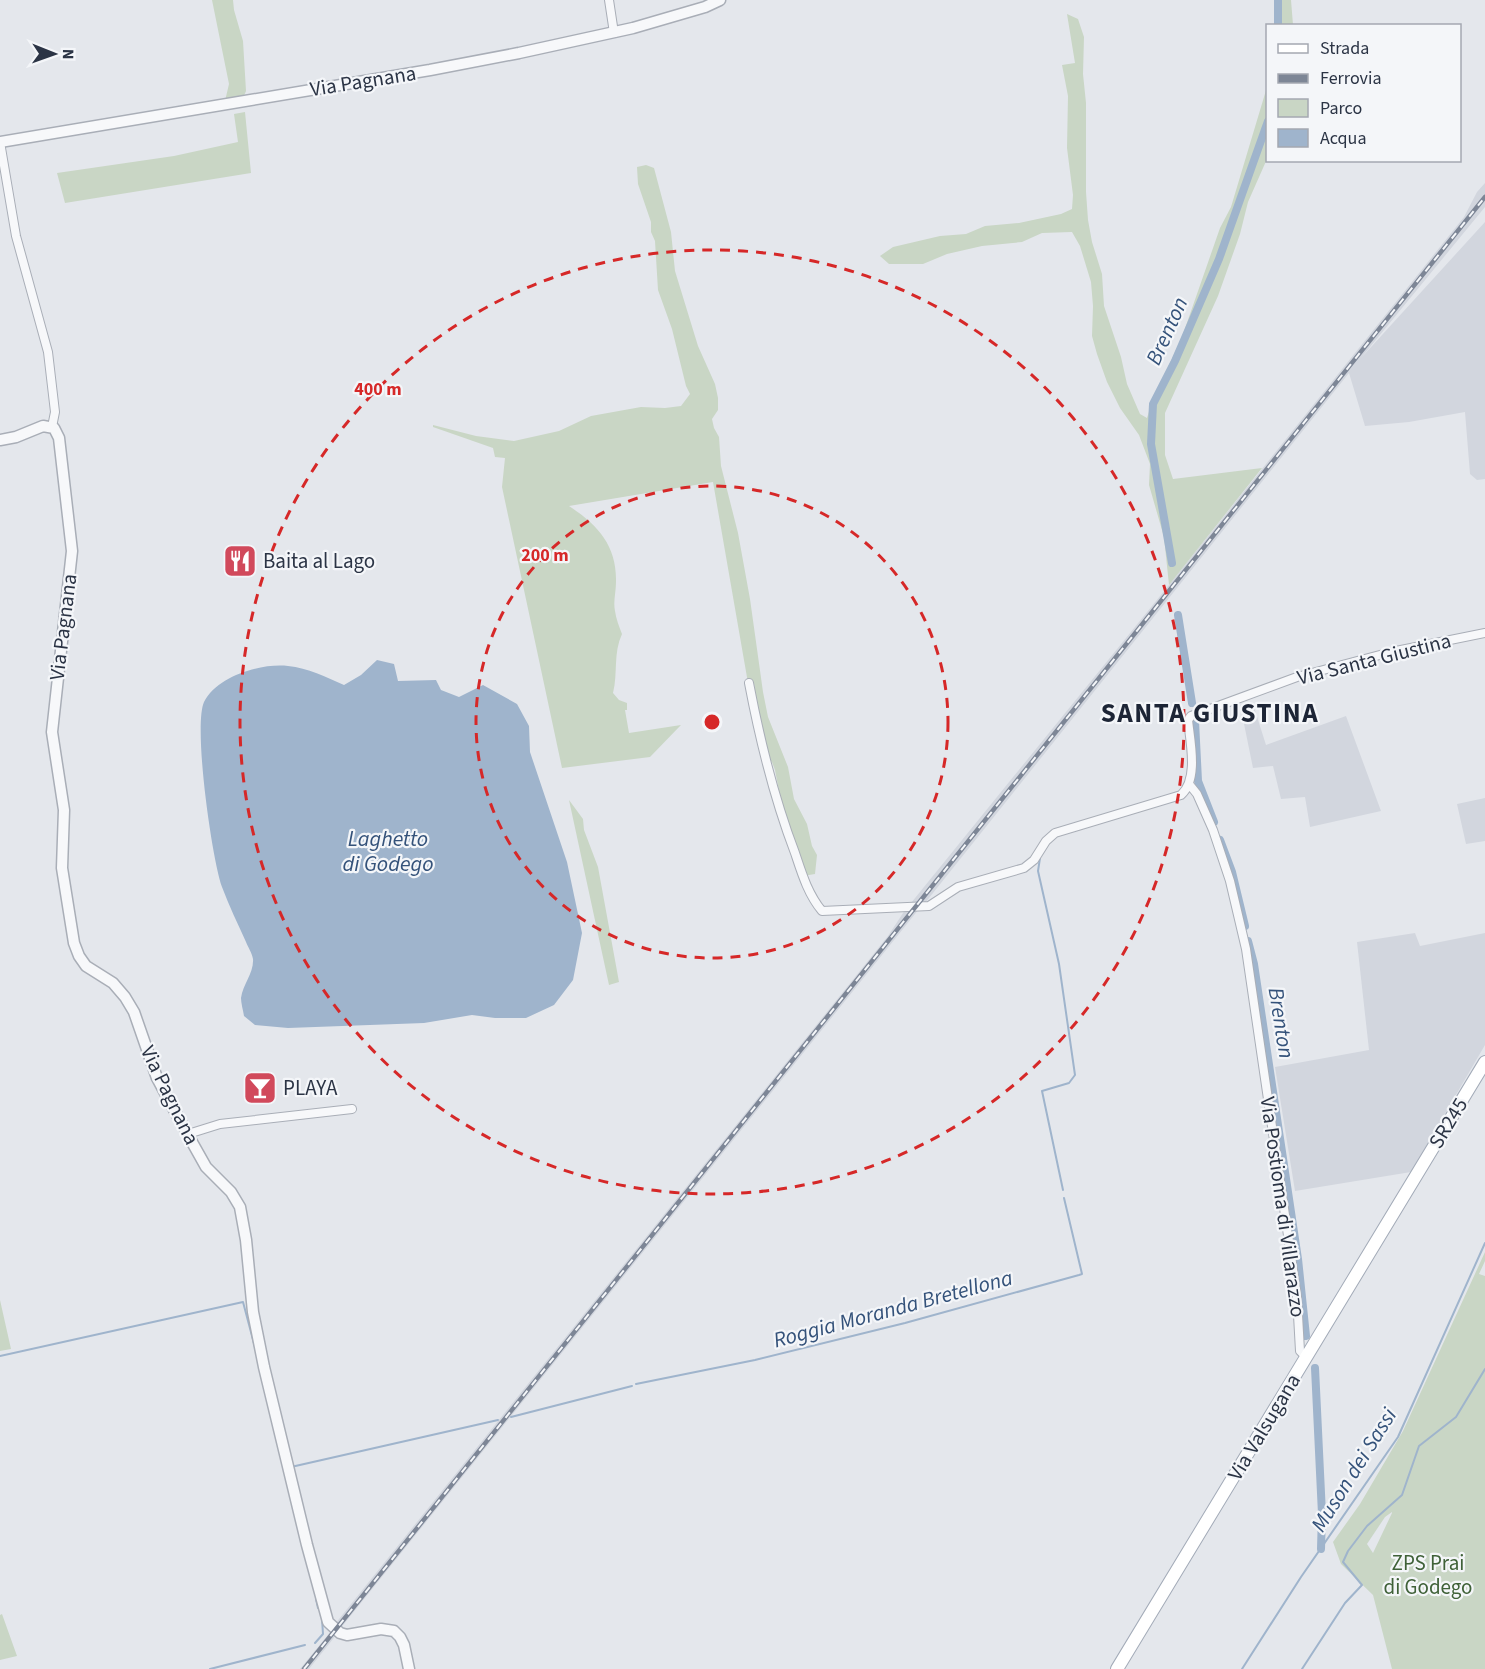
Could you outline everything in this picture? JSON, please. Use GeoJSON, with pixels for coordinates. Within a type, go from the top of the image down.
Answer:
{"type":"FeatureCollection","features":[{"type":"Feature","properties":{"kind":"main road","name":"SR245"},"geometry":{"type":"LineString","coordinates":[[1411,1184],[1485,1062]]}},
{"type":"Feature","properties":{"kind":"main road","name":"Via Valsugana"},"geometry":{"type":"LineString","coordinates":[[1117,1669],[1411,1184]]}},
{"type":"Feature","properties":{"kind":"street"},"geometry":{"type":"LineString","coordinates":[[609,0],[614,33]]}},
{"type":"Feature","properties":{"kind":"street","name":"Via Pagnana"},"geometry":{"type":"LineString","coordinates":[[409,1669],[404,1645],[394,1631],[381,1629],[347,1635],[340,1633],[328,1622],[288,1467],[253,1312],[246,1240],[240,1207],[231,1192],[206,1167],[157,1078],[131,1007],[113,983],[90,970],[76,950],[62,859],[64,810],[52,738],[72,543],[59,438],[52,427],[55,412],[48,352],[16,236],[0,142],[430,70],[614,33],[705,7],[720,0]]}},
{"type":"Feature","properties":{"kind":"street"},"geometry":{"type":"LineString","coordinates":[[0,440],[16,437],[43,426],[52,427]]}},
{"type":"Feature","properties":{"kind":"street","name":"Via Santa Giustina"},"geometry":{"type":"LineString","coordinates":[[1197,714],[1297,677],[1391,652],[1485,633]]}},
{"type":"Feature","properties":{"kind":"street"},"geometry":{"type":"LineString","coordinates":[[749,683],[761,745],[783,823],[809,892],[822,911],[929,906],[958,887],[1024,868],[1034,860],[1046,841],[1055,833],[1172,799],[1192,788]]}},
{"type":"Feature","properties":{"kind":"street","name":"Via Postioma di Villarazzo"},"geometry":{"type":"LineString","coordinates":[[1197,714],[1189,717],[1188,720],[1192,788],[1211,824],[1226,867],[1246,949],[1297,1297],[1300,1351],[1306,1357]]}},
{"type":"Feature","properties":{"kind":"street"},"geometry":{"type":"LineString","coordinates":[[188,1134],[220,1124],[352,1109]]}},
{"type":"Feature","properties":{"kind":"shaded area"},"geometry":{"type":"Polygon","coordinates":[[[1485,183],[1485,207],[1361,358],[1485,222],[1485,479],[1477,480],[1470,474],[1465,412],[1409,422],[1365,426],[1349,373],[925,903],[911,903],[1464,217],[1477,192],[1485,183]]]}},
{"type":"Feature","properties":{"kind":"shaded area"},"geometry":{"type":"Polygon","coordinates":[[[1253,704],[1266,745],[1346,716],[1381,811],[1310,827],[1305,797],[1281,799],[1273,766],[1253,768],[1241,709],[1253,704]]]}},
{"type":"Feature","properties":{"kind":"shaded area"},"geometry":{"type":"Polygon","coordinates":[[[1485,798],[1485,841],[1466,844],[1457,804],[1485,798]]]}},
{"type":"Feature","properties":{"kind":"shaded area"},"geometry":{"type":"Polygon","coordinates":[[[919,909],[340,1629],[335,1624],[888,936],[905,910],[919,909]]]}},
{"type":"Feature","properties":{"kind":"shaded area"},"geometry":{"type":"Polygon","coordinates":[[[1415,933],[1420,946],[1485,933],[1485,1045],[1411,1172],[1295,1191],[1275,1067],[1369,1050],[1357,942],[1415,933]]]}},
{"type":"Feature","properties":{"kind":"shaded area"},"geometry":{"type":"Polygon","coordinates":[[[332,1630],[337,1634],[309,1669],[300,1669],[332,1630]]]}},
{"type":"Feature","properties":{"kind":"green space"},"geometry":{"type":"Polygon","coordinates":[[[212,0],[233,0],[243,41],[246,91],[243,98],[225,101],[229,84],[212,0]]]}},
{"type":"Feature","properties":{"kind":"green space"},"geometry":{"type":"Polygon","coordinates":[[[1275,0],[1291,0],[1293,24],[1274,24],[1275,0]]]}},
{"type":"Feature","properties":{"kind":"green space"},"geometry":{"type":"Polygon","coordinates":[[[1067,14],[1078,19],[1084,37],[1083,74],[1086,103],[1088,220],[1102,274],[1104,306],[1121,357],[1127,384],[1140,414],[1147,418],[1182,337],[1220,228],[1231,207],[1266,90],[1266,161],[1248,202],[1240,234],[1218,296],[1165,413],[1165,455],[1173,479],[1262,468],[1169,585],[1164,537],[1149,485],[1150,464],[1139,435],[1120,408],[1107,382],[1097,354],[1092,336],[1091,282],[1080,246],[1072,232],[1042,233],[1022,242],[982,246],[947,254],[923,264],[889,264],[880,256],[893,247],[940,236],[966,234],[985,226],[1019,223],[1061,214],[1072,209],[1073,195],[1067,148],[1068,96],[1062,65],[1075,63],[1067,14]]]}},
{"type":"Feature","properties":{"kind":"green space"},"geometry":{"type":"Polygon","coordinates":[[[245,112],[251,173],[65,203],[57,173],[174,156],[238,142],[234,114],[245,112]]]}},
{"type":"Feature","properties":{"kind":"green space"},"geometry":{"type":"Polygon","coordinates":[[[646,165],[654,168],[671,232],[675,271],[698,346],[715,384],[718,410],[712,419],[719,437],[721,466],[738,533],[768,717],[788,767],[794,799],[807,824],[812,846],[817,855],[815,874],[803,876],[783,812],[775,770],[772,762],[762,752],[754,683],[748,683],[713,482],[569,506],[597,529],[609,547],[613,558],[616,582],[614,608],[622,634],[619,641],[613,693],[619,700],[627,703],[627,710],[625,710],[629,733],[681,725],[650,757],[562,768],[502,487],[505,458],[495,457],[493,448],[433,427],[433,425],[476,436],[514,441],[559,431],[591,416],[641,407],[681,406],[690,394],[672,329],[658,290],[655,241],[638,184],[637,167],[646,165]]]}},
{"type":"Feature","properties":{"kind":"green space"},"geometry":{"type":"Polygon","coordinates":[[[569,800],[583,819],[584,830],[598,867],[619,982],[609,985],[569,800]]]}},
{"type":"Feature","properties":{"kind":"green space","name":"ZPS Prai di Godego"},"geometry":{"type":"Polygon","coordinates":[[[1485,1252],[1485,1261],[1479,1274],[1485,1276],[1485,1669],[1392,1669],[1373,1595],[1341,1564],[1333,1542],[1360,1504],[1403,1431],[1485,1252]],[[1392,1512],[1385,1517],[1367,1544],[1373,1553],[1392,1512]]]}},
{"type":"Feature","properties":{"kind":"green space"},"geometry":{"type":"Polygon","coordinates":[[[0,1300],[11,1349],[0,1351],[0,1300]]]}},
{"type":"Feature","properties":{"kind":"green space"},"geometry":{"type":"Polygon","coordinates":[[[2,1614],[17,1656],[0,1660],[0,1615],[2,1614]]]}},
{"type":"Feature","properties":{"kind":"water","name":"Laghetto di Godego"},"geometry":{"type":"Polygon","coordinates":[[[377,660],[394,664],[398,681],[436,680],[441,690],[459,697],[483,685],[517,704],[529,726],[530,752],[567,862],[582,933],[573,980],[554,1005],[526,1018],[472,1015],[424,1023],[288,1028],[255,1025],[244,1016],[241,998],[252,969],[253,959],[222,887],[213,850],[202,764],[201,716],[204,702],[210,693],[229,678],[253,669],[277,666],[295,667],[317,673],[344,685],[361,675],[377,660]]]}},
{"type":"Feature","properties":{"kind":"waterway","name":"Brenton"},"geometry":{"type":"LineString","coordinates":[[1278,0],[1278,24]]}},
{"type":"Feature","properties":{"kind":"waterway","name":"Brenton"},"geometry":{"type":"LineString","coordinates":[[1172,563],[1151,444],[1153,404],[1175,361],[1219,259],[1266,127]]}},
{"type":"Feature","properties":{"kind":"waterway","name":"Brenton"},"geometry":{"type":"LineString","coordinates":[[1178,615],[1192,703]]}},
{"type":"Feature","properties":{"kind":"waterway","name":"Brenton"},"geometry":{"type":"LineString","coordinates":[[1195,721],[1198,781],[1214,822]]}},
{"type":"Feature","properties":{"kind":"waterway","name":"Brenton"},"geometry":{"type":"LineString","coordinates":[[1220,840],[1232,872],[1245,926]]}},
{"type":"Feature","properties":{"kind":"waterway","name":"Roggia Moranda Bretellona"},"geometry":{"type":"LineString","coordinates":[[1040,858],[1038,871],[1059,964],[1075,1075],[1069,1083],[1042,1091],[1063,1190]]}},
{"type":"Feature","properties":{"kind":"waterway","name":"Brenton"},"geometry":{"type":"LineString","coordinates":[[1248,941],[1254,964],[1298,1259],[1306,1336]]}},
{"type":"Feature","properties":{"kind":"waterway","name":"Roggia Moranda Bretellona"},"geometry":{"type":"LineString","coordinates":[[636,1384],[755,1360],[905,1323],[1082,1274],[1064,1198]]}},
{"type":"Feature","properties":{"kind":"waterway","name":"Muson dei Sassi"},"geometry":{"type":"LineString","coordinates":[[1242,1669],[1301,1577],[1398,1437],[1485,1243]]}},
{"type":"Feature","properties":{"kind":"waterway","name":"Roggia Moranda Bretellona"},"geometry":{"type":"LineString","coordinates":[[0,1356],[243,1302],[256,1351]]}},
{"type":"Feature","properties":{"kind":"waterway","name":"Brenton"},"geometry":{"type":"LineString","coordinates":[[1315,1368],[1322,1514],[1321,1549]]}},
{"type":"Feature","properties":{"kind":"waterway"},"geometry":{"type":"LineString","coordinates":[[1302,1669],[1345,1603],[1362,1585],[1343,1562],[1348,1551],[1367,1526],[1402,1495],[1419,1446],[1456,1417],[1485,1369]]}},
{"type":"Feature","properties":{"kind":"waterway","name":"Roggia Moranda Bretellona"},"geometry":{"type":"LineString","coordinates":[[511,1417],[632,1386]]}},
{"type":"Feature","properties":{"kind":"waterway","name":"Roggia Moranda Bretellona"},"geometry":{"type":"LineString","coordinates":[[291,1467],[498,1420]]}},
{"type":"Feature","properties":{"kind":"waterway","name":"Roggia Moranda Bretellona"},"geometry":{"type":"LineString","coordinates":[[316,1599],[318,1608]]}},
{"type":"Feature","properties":{"kind":"waterway","name":"Roggia Moranda Bretellona"},"geometry":{"type":"LineString","coordinates":[[315,1643],[323,1634],[322,1619]]}},
{"type":"Feature","properties":{"kind":"waterway","name":"Roggia Moranda Bretellona"},"geometry":{"type":"LineString","coordinates":[[210,1669],[305,1645]]}},
{"type":"Feature","properties":{"kind":"railway"},"geometry":{"type":"LineString","coordinates":[[304,1669],[1485,197]]}},
{"type":"Feature","properties":{"kind":"place","name":"Baita al Lago"},"geometry":{"type":"Point","coordinates":[240,561]}},
{"type":"Feature","properties":{"kind":"place","name":"PLAYA"},"geometry":{"type":"Point","coordinates":[260,1088]}},
{"type":"Feature","properties":{"kind":"district","name":"SANTA GIUSTINA"},"geometry":{"type":"Point","coordinates":[1210,713]}}]}
